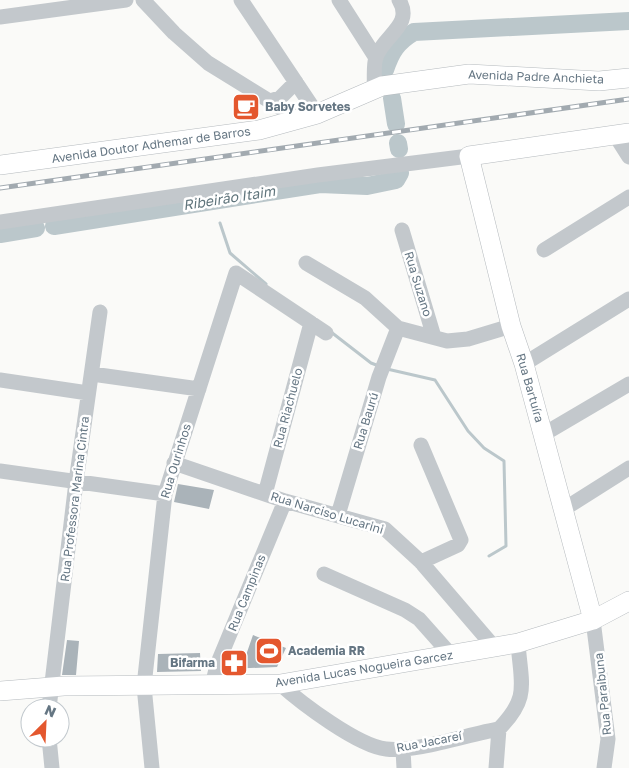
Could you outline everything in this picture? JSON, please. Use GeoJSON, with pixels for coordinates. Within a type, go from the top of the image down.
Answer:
{"type":"FeatureCollection","features":[{"type":"Feature","properties":{"kind":"main road","name":"Avenida Padre Anchieta"},"geometry":{"type":"LineString","coordinates":[[309,117],[385,86],[469,74],[599,80],[629,78]]}},
{"type":"Feature","properties":{"kind":"main road","name":"Avenida Doutor Adhemar de Barros"},"geometry":{"type":"LineString","coordinates":[[0,165],[260,130],[309,117]]}},
{"type":"Feature","properties":{"kind":"main road"},"geometry":{"type":"LineString","coordinates":[[469,156],[622,134]]}},
{"type":"Feature","properties":{"kind":"main road","name":"Rua Bartuíra"},"geometry":{"type":"LineString","coordinates":[[469,156],[511,326],[544,434],[593,620]]}},
{"type":"Feature","properties":{"kind":"main road","name":"Avenida Lucas Nogueira Garcez"},"geometry":{"type":"LineString","coordinates":[[0,691],[51,687],[280,684],[518,643],[620,610],[629,601]]}},
{"type":"Feature","properties":{"kind":"street"},"geometry":{"type":"LineString","coordinates":[[0,17],[126,0]]}},
{"type":"Feature","properties":{"kind":"street"},"geometry":{"type":"LineString","coordinates":[[143,0],[174,33],[200,56],[270,101],[309,117]]}},
{"type":"Feature","properties":{"kind":"street"},"geometry":{"type":"LineString","coordinates":[[241,0],[296,82],[309,117]]}},
{"type":"Feature","properties":{"kind":"street"},"geometry":{"type":"LineString","coordinates":[[339,0],[376,58],[385,86]]}},
{"type":"Feature","properties":{"kind":"street"},"geometry":{"type":"LineString","coordinates":[[376,58],[404,18],[404,8],[399,0]]}},
{"type":"Feature","properties":{"kind":"street"},"geometry":{"type":"LineString","coordinates":[[270,101],[280,98],[296,82]]}},
{"type":"Feature","properties":{"kind":"street"},"geometry":{"type":"LineString","coordinates":[[622,134],[629,157]]}},
{"type":"Feature","properties":{"kind":"street"},"geometry":{"type":"LineString","coordinates":[[0,222],[469,156]]}},
{"type":"Feature","properties":{"kind":"street"},"geometry":{"type":"LineString","coordinates":[[544,250],[629,197]]}},
{"type":"Feature","properties":{"kind":"street","name":"Rua Suzano"},"geometry":{"type":"LineString","coordinates":[[402,230],[434,337]]}},
{"type":"Feature","properties":{"kind":"street"},"geometry":{"type":"LineString","coordinates":[[306,264],[365,298],[398,328],[448,341],[468,339],[511,326]]}},
{"type":"Feature","properties":{"kind":"street","name":"Rua Ourinhos"},"geometry":{"type":"LineString","coordinates":[[152,768],[144,686],[165,494],[236,273],[311,323]]}},
{"type":"Feature","properties":{"kind":"street"},"geometry":{"type":"LineString","coordinates":[[524,364],[629,299]]}},
{"type":"Feature","properties":{"kind":"street","name":"Rua Professora Marina Cintra"},"geometry":{"type":"LineString","coordinates":[[50,698],[76,482],[100,312]]}},
{"type":"Feature","properties":{"kind":"street"},"geometry":{"type":"LineString","coordinates":[[311,323],[326,333]]}},
{"type":"Feature","properties":{"kind":"street","name":"Rua Riachuelo"},"geometry":{"type":"LineString","coordinates":[[265,494],[311,323]]}},
{"type":"Feature","properties":{"kind":"street","name":"Rua Baurú"},"geometry":{"type":"LineString","coordinates":[[338,515],[379,377],[398,328]]}},
{"type":"Feature","properties":{"kind":"street"},"geometry":{"type":"LineString","coordinates":[[92,374],[200,388]]}},
{"type":"Feature","properties":{"kind":"street"},"geometry":{"type":"LineString","coordinates":[[0,380],[88,393]]}},
{"type":"Feature","properties":{"kind":"street"},"geometry":{"type":"LineString","coordinates":[[544,434],[629,384]]}},
{"type":"Feature","properties":{"kind":"street"},"geometry":{"type":"LineString","coordinates":[[421,445],[461,540],[458,545],[422,562]]}},
{"type":"Feature","properties":{"kind":"street","name":"Rua Narciso Lucarini"},"geometry":{"type":"LineString","coordinates":[[174,464],[285,501],[385,529],[422,562],[494,647]]}},
{"type":"Feature","properties":{"kind":"street"},"geometry":{"type":"LineString","coordinates":[[564,509],[629,468]]}},
{"type":"Feature","properties":{"kind":"street"},"geometry":{"type":"LineString","coordinates":[[0,471],[165,494]]}},
{"type":"Feature","properties":{"kind":"street","name":"Rua Campinas"},"geometry":{"type":"LineString","coordinates":[[212,686],[217,664],[285,501]]}},
{"type":"Feature","properties":{"kind":"street"},"geometry":{"type":"LineString","coordinates":[[324,574],[405,610],[419,619],[451,654]]}},
{"type":"Feature","properties":{"kind":"street","name":"Rua Paraibuna"},"geometry":{"type":"LineString","coordinates":[[593,620],[597,634],[608,739],[604,768]]}},
{"type":"Feature","properties":{"kind":"street"},"geometry":{"type":"LineString","coordinates":[[496,768],[499,729],[513,715],[521,700],[518,643]]}},
{"type":"Feature","properties":{"kind":"street","name":"Rua Jacareí"},"geometry":{"type":"LineString","coordinates":[[280,684],[310,710],[367,743],[385,750],[403,750],[499,729]]}},
{"type":"Feature","properties":{"kind":"street"},"geometry":{"type":"LineString","coordinates":[[50,748],[52,768]]}},
{"type":"Feature","properties":{"kind":"street"},"geometry":{"type":"LineString","coordinates":[[403,750],[404,768]]}},
{"type":"Feature","properties":{"kind":"building"},"geometry":{"type":"Polygon","coordinates":[[[178,484],[214,490],[209,509],[174,502],[178,484]]]}},
{"type":"Feature","properties":{"kind":"building"},"geometry":{"type":"Polygon","coordinates":[[[253,635],[286,648],[277,667],[226,669],[232,653],[245,658],[253,635]]]}},
{"type":"Feature","properties":{"kind":"building"},"geometry":{"type":"Polygon","coordinates":[[[67,640],[79,641],[76,675],[62,675],[67,640]]]}},
{"type":"Feature","properties":{"kind":"building"},"geometry":{"type":"Polygon","coordinates":[[[200,653],[201,671],[157,672],[158,654],[200,653]]]}},
{"type":"Feature","properties":{"kind":"waterway","name":"Ribeirão Itaim"},"geometry":{"type":"LineString","coordinates":[[385,70],[395,48],[414,32],[629,21]]}},
{"type":"Feature","properties":{"kind":"waterway","name":"Ribeirão Itaim"},"geometry":{"type":"LineString","coordinates":[[392,98],[396,124]]}},
{"type":"Feature","properties":{"kind":"waterway","name":"Ribeirão Itaim"},"geometry":{"type":"LineString","coordinates":[[398,143],[399,149]]}},
{"type":"Feature","properties":{"kind":"waterway","name":"Ribeirão Itaim"},"geometry":{"type":"LineString","coordinates":[[54,226],[320,184],[367,186],[396,180],[400,173]]}},
{"type":"Feature","properties":{"kind":"waterway"},"geometry":{"type":"LineString","coordinates":[[220,223],[230,253],[266,284]]}},
{"type":"Feature","properties":{"kind":"waterway","name":"Ribeirão Itaim"},"geometry":{"type":"LineString","coordinates":[[0,234],[36,228]]}},
{"type":"Feature","properties":{"kind":"waterway"},"geometry":{"type":"LineString","coordinates":[[331,332],[371,363],[379,366]]}},
{"type":"Feature","properties":{"kind":"waterway"},"geometry":{"type":"LineString","coordinates":[[387,369],[435,380],[468,431],[484,448],[504,461],[506,546],[489,556]]}},
{"type":"Feature","properties":{"kind":"railway"},"geometry":{"type":"LineString","coordinates":[[0,188],[629,99]]}},
{"type":"Feature","properties":{"kind":"place","name":"Baby Sorvetes"},"geometry":{"type":"Point","coordinates":[246,107]}},
{"type":"Feature","properties":{"kind":"place","name":"Academia RR"},"geometry":{"type":"Point","coordinates":[269,651]}},
{"type":"Feature","properties":{"kind":"place","name":"Bifarma"},"geometry":{"type":"Point","coordinates":[234,663]}}]}
